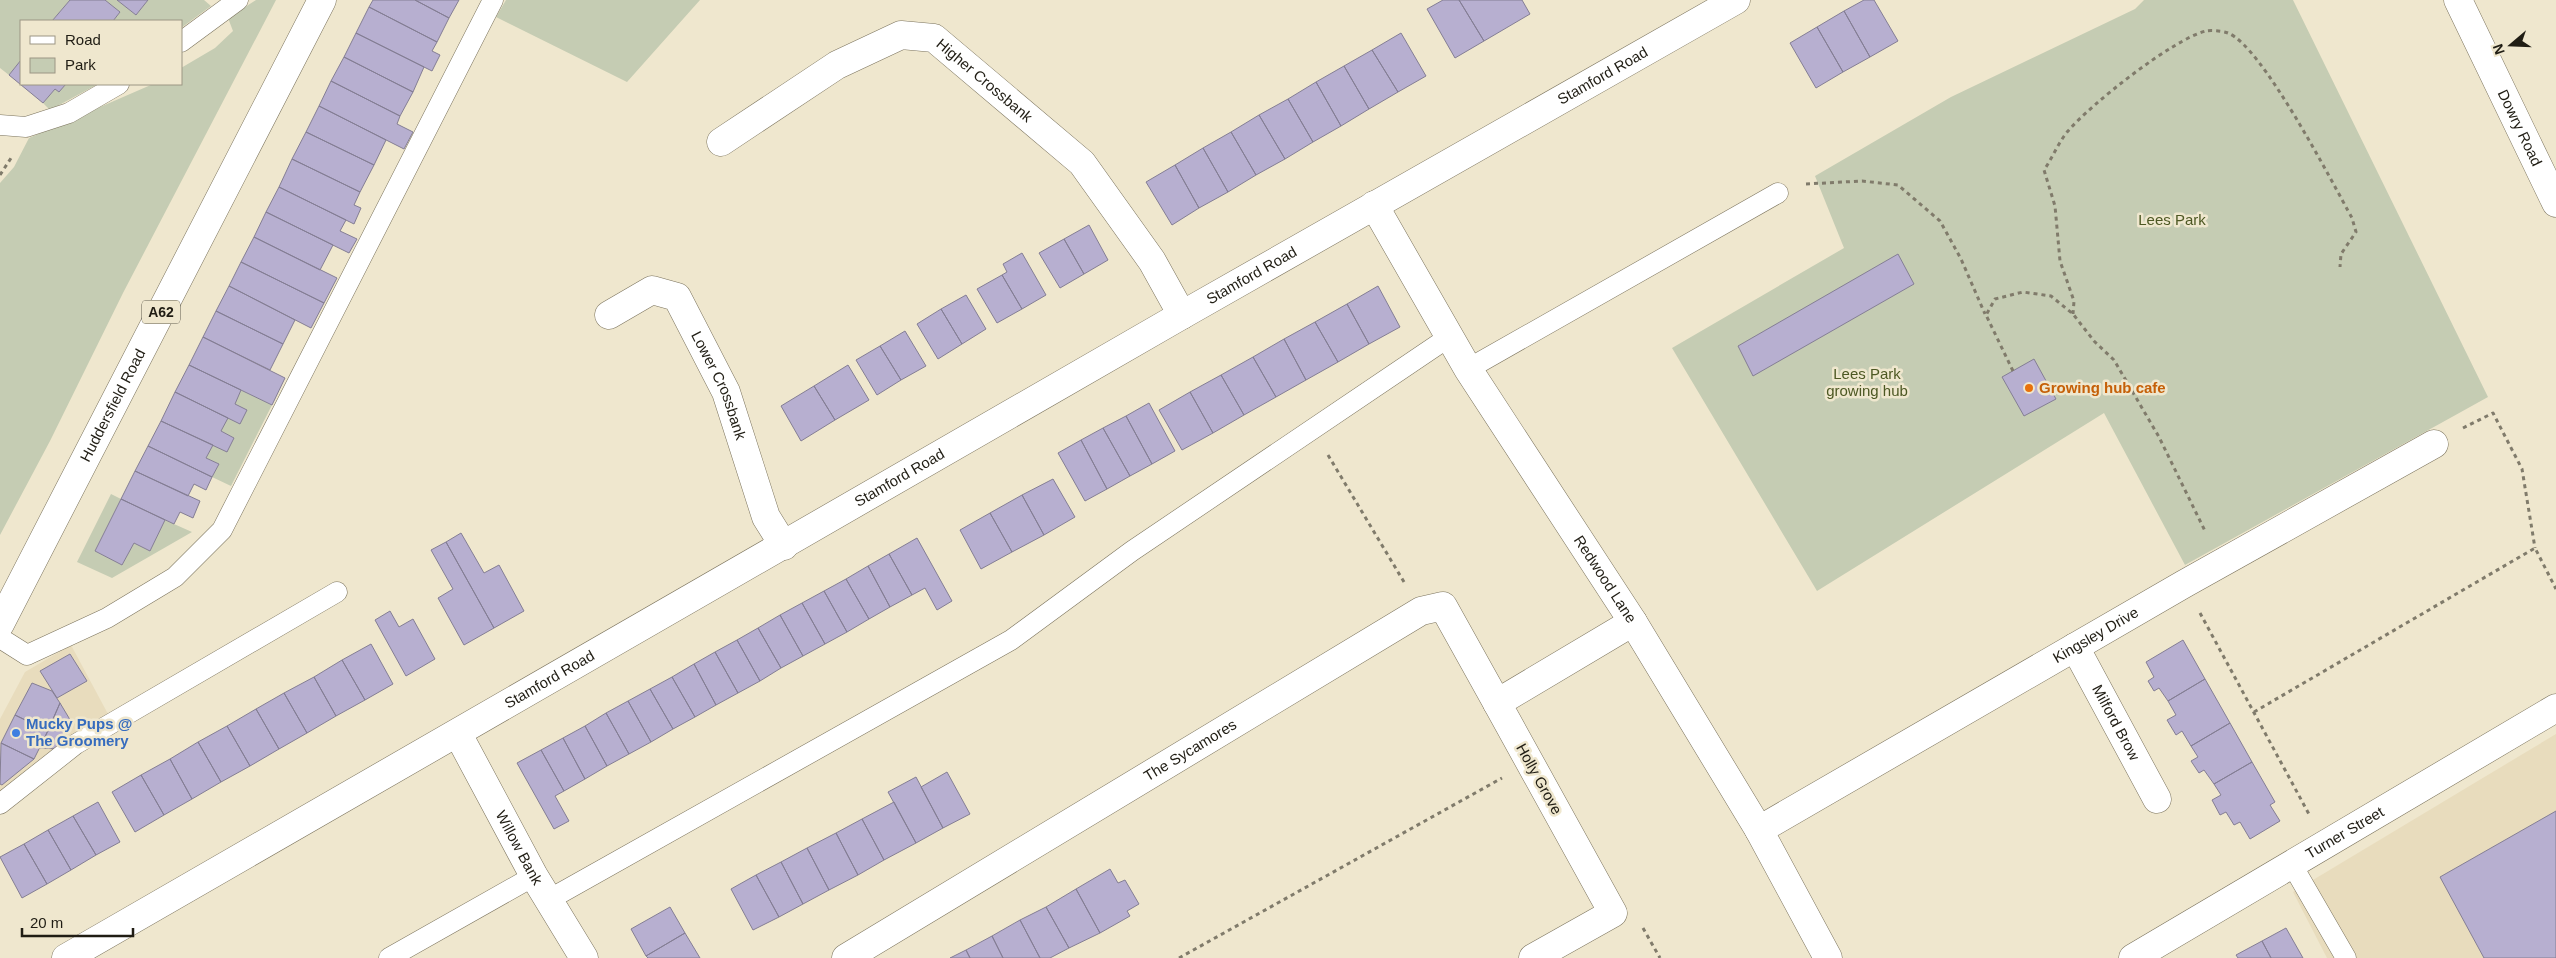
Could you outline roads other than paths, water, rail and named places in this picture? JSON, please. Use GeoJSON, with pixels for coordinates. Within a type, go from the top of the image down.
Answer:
{"type":"FeatureCollection","features":[{"type":"Feature","properties":{"kind":"street","name":"Huddersfield Road"},"geometry":{"type":"LineString","coordinates":[[0,624],[322,0]]}},
{"type":"Feature","properties":{"kind":"street","name":"Stamford Road"},"geometry":{"type":"LineString","coordinates":[[66,958],[458,734],[1182,315],[1736,0]]}},
{"type":"Feature","properties":{"kind":"street","name":"Dowry Road"},"geometry":{"type":"LineString","coordinates":[[2458,0],[2556,203]]}},
{"type":"Feature","properties":{"kind":"street","name":"Higher Crossbank"},"geometry":{"type":"LineString","coordinates":[[721,142],[837,65],[901,35],[934,38],[1082,163],[1152,261],[1182,315]]}},
{"type":"Feature","properties":{"kind":"street","name":"Redwood Lane"},"geometry":{"type":"LineString","coordinates":[[1374,205],[1468,369],[1633,622],[1759,830],[1828,958]]}},
{"type":"Feature","properties":{"kind":"street","name":"Lower Crossbank"},"geometry":{"type":"LineString","coordinates":[[609,315],[652,290],[677,297],[726,392],[766,517],[784,546]]}},
{"type":"Feature","properties":{"kind":"street","name":"Kingsley Drive"},"geometry":{"type":"LineString","coordinates":[[1759,830],[2184,584],[2434,444]]}},
{"type":"Feature","properties":{"kind":"street","name":"The Sycamores"},"geometry":{"type":"LineString","coordinates":[[846,958],[1421,611],[1442,606],[1497,703]]}},
{"type":"Feature","properties":{"kind":"street"},"geometry":{"type":"LineString","coordinates":[[1497,703],[1633,622]]}},
{"type":"Feature","properties":{"kind":"street","name":"Milford Brow"},"geometry":{"type":"LineString","coordinates":[[2075,647],[2157,799]]}},
{"type":"Feature","properties":{"kind":"street","name":"Holly Grove"},"geometry":{"type":"LineString","coordinates":[[1497,703],[1613,913],[1533,958]]}},
{"type":"Feature","properties":{"kind":"street","name":"Turner Street"},"geometry":{"type":"LineString","coordinates":[[2133,958],[2556,708]]}},
{"type":"Feature","properties":{"kind":"street","name":"Willow Bank"},"geometry":{"type":"LineString","coordinates":[[458,734],[534,876],[550,899],[584,958]]}},
{"type":"Feature","properties":{"kind":"lane"},"geometry":{"type":"LineString","coordinates":[[182,41],[238,0]]}},
{"type":"Feature","properties":{"kind":"lane"},"geometry":{"type":"LineString","coordinates":[[0,638],[27,655],[107,618],[176,576],[222,530],[493,0]]}},
{"type":"Feature","properties":{"kind":"lane"},"geometry":{"type":"LineString","coordinates":[[0,125],[26,127],[69,113],[117,85]]}},
{"type":"Feature","properties":{"kind":"lane"},"geometry":{"type":"LineString","coordinates":[[1468,369],[1778,193]]}},
{"type":"Feature","properties":{"kind":"lane"},"geometry":{"type":"LineString","coordinates":[[550,899],[1011,640],[1132,551],[1449,337]]}},
{"type":"Feature","properties":{"kind":"lane"},"geometry":{"type":"LineString","coordinates":[[0,804],[76,744],[338,592]]}},
{"type":"Feature","properties":{"kind":"lane"},"geometry":{"type":"LineString","coordinates":[[2291,863],[2346,958]]}},
{"type":"Feature","properties":{"kind":"lane"},"geometry":{"type":"LineString","coordinates":[[389,958],[534,876]]}},
{"type":"Feature","properties":{"kind":"place","name":"Growing hub cafe"},"geometry":{"type":"Point","coordinates":[2029,388]}},
{"type":"Feature","properties":{"kind":"place","name":"Mucky Pups @ The Groomery"},"geometry":{"type":"Point","coordinates":[16,733]}},
{"type":"Feature","properties":{"kind":"park label","name":"Lees Park"},"geometry":{"type":"Point","coordinates":[2172,220]}},
{"type":"Feature","properties":{"kind":"park label","name":"Lees Park growing hub"},"geometry":{"type":"Point","coordinates":[1867,382]}}]}
